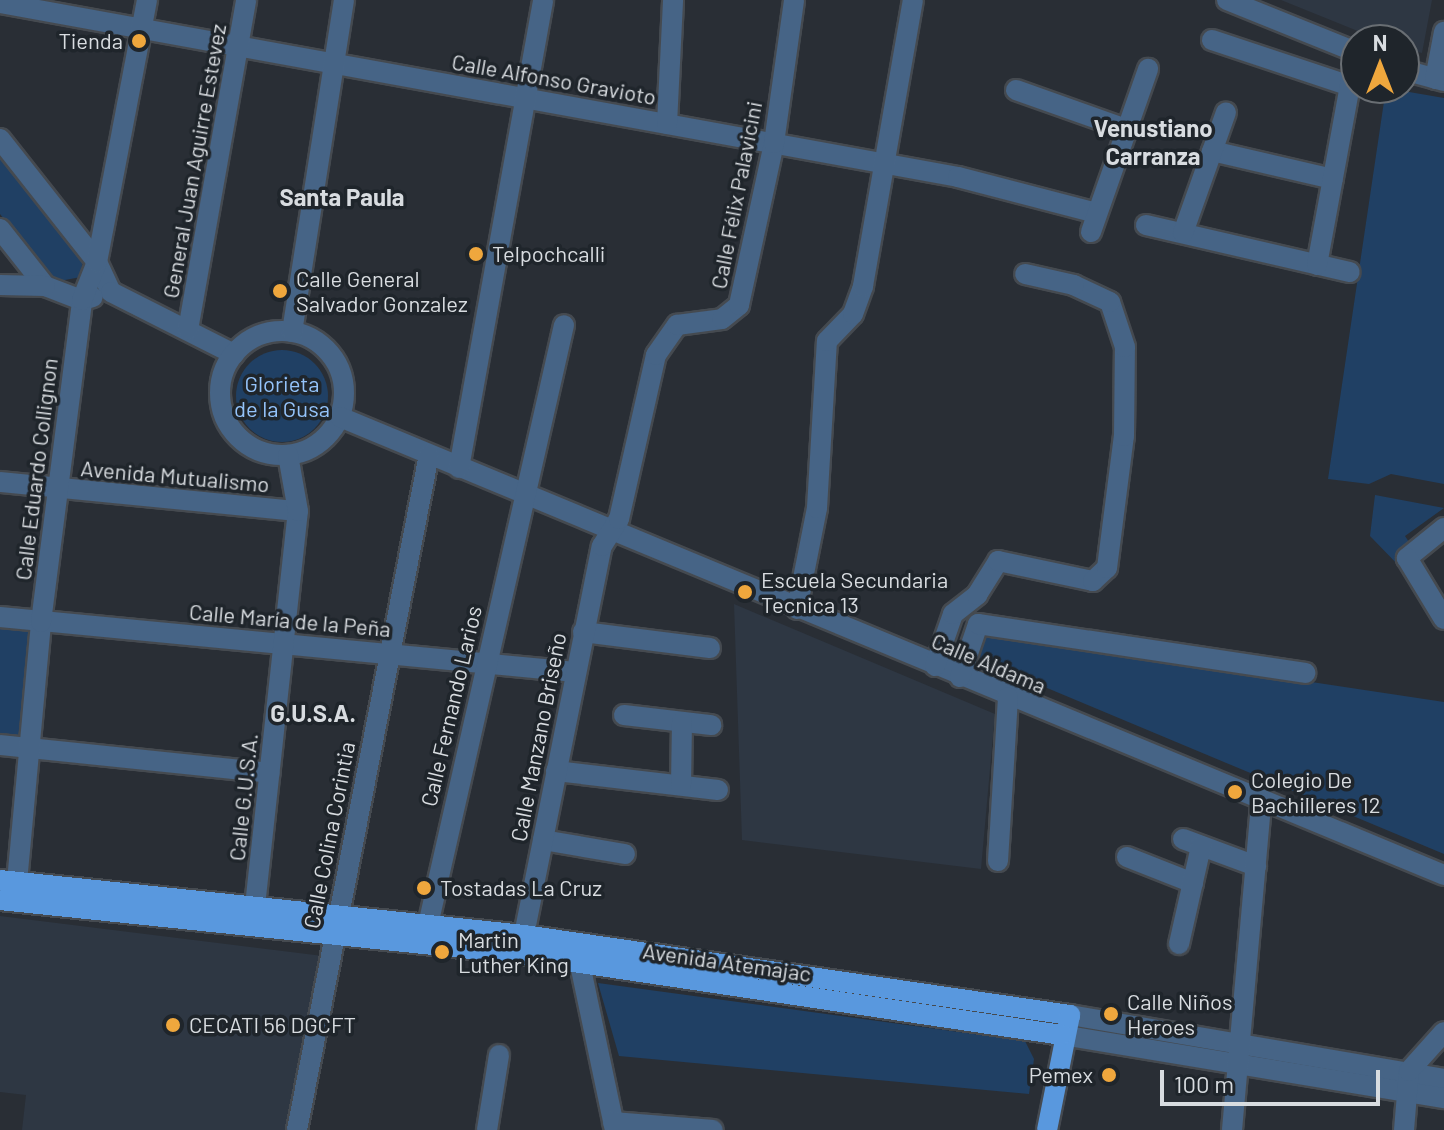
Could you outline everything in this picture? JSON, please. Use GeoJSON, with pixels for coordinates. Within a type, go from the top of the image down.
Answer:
{"type":"FeatureCollection","features":[{"type":"Feature","properties":{"kind":"main road","name":"Avenida Atemajac"},"geometry":{"type":"LineString","coordinates":[[8,881],[255,906],[335,924],[428,925],[522,945],[580,964],[1062,1035]]}},
{"type":"Feature","properties":{"kind":"main road","name":"Avenida Atemajac"},"geometry":{"type":"LineString","coordinates":[[0,900],[335,924],[522,945],[576,943],[1070,1015]]}},
{"type":"Feature","properties":{"kind":"main road"},"geometry":{"type":"LineString","coordinates":[[1047,1130],[1062,1035],[1070,1015]]}},
{"type":"Feature","properties":{"kind":"street","name":"Calle Eduardo Collignon"},"geometry":{"type":"LineString","coordinates":[[8,881],[31,749],[41,622],[82,300],[97,262],[147,0]]}},
{"type":"Feature","properties":{"kind":"street","name":"General Juan Aguirre Estevez"},"geometry":{"type":"LineString","coordinates":[[188,330],[246,0]]}},
{"type":"Feature","properties":{"kind":"street"},"geometry":{"type":"LineString","coordinates":[[292,332],[344,0]]}},
{"type":"Feature","properties":{"kind":"street"},"geometry":{"type":"LineString","coordinates":[[459,468],[543,0]]}},
{"type":"Feature","properties":{"kind":"street"},"geometry":{"type":"LineString","coordinates":[[667,124],[673,0]]}},
{"type":"Feature","properties":{"kind":"street","name":"Calle Félix Palavicini"},"geometry":{"type":"LineString","coordinates":[[612,531],[663,338],[677,325],[732,314],[739,305],[774,143],[794,0]]}},
{"type":"Feature","properties":{"kind":"street"},"geometry":{"type":"LineString","coordinates":[[797,609],[817,508],[818,441],[827,341],[853,314],[863,286],[913,0]]}},
{"type":"Feature","properties":{"kind":"street"},"geometry":{"type":"LineString","coordinates":[[1227,0],[1340,46]]}},
{"type":"Feature","properties":{"kind":"street","name":"Calle Alfonso Gravioto"},"geometry":{"type":"LineString","coordinates":[[0,3],[885,163],[1094,222],[1148,69]]}},
{"type":"Feature","properties":{"kind":"street"},"geometry":{"type":"LineString","coordinates":[[1420,74],[1440,80],[1444,32]]}},
{"type":"Feature","properties":{"kind":"street"},"geometry":{"type":"LineString","coordinates":[[1212,40],[1340,83]]}},
{"type":"Feature","properties":{"kind":"street"},"geometry":{"type":"LineString","coordinates":[[1016,90],[1126,129]]}},
{"type":"Feature","properties":{"kind":"street"},"geometry":{"type":"LineString","coordinates":[[1317,265],[1347,104]]}},
{"type":"Feature","properties":{"kind":"street"},"geometry":{"type":"LineString","coordinates":[[1183,233],[1226,112]]}},
{"type":"Feature","properties":{"kind":"street"},"geometry":{"type":"LineString","coordinates":[[0,139],[97,262],[111,292],[234,354]]}},
{"type":"Feature","properties":{"kind":"street"},"geometry":{"type":"LineString","coordinates":[[1212,151],[1333,179]]}},
{"type":"Feature","properties":{"kind":"street"},"geometry":{"type":"LineString","coordinates":[[1146,225],[1350,272]]}},
{"type":"Feature","properties":{"kind":"street"},"geometry":{"type":"LineString","coordinates":[[0,229],[45,286]]}},
{"type":"Feature","properties":{"kind":"street"},"geometry":{"type":"LineString","coordinates":[[935,666],[953,614],[977,595],[998,561],[1093,581],[1107,568],[1124,436],[1125,347],[1110,302],[1074,285],[1025,274]]}},
{"type":"Feature","properties":{"kind":"street"},"geometry":{"type":"LineString","coordinates":[[0,285],[45,286],[82,300],[111,292]]}},
{"type":"Feature","properties":{"kind":"street","name":"Calle Fernando Larios"},"geometry":{"type":"LineString","coordinates":[[428,925],[483,663],[527,499],[564,325]]}},
{"type":"Feature","properties":{"kind":"street"},"geometry":{"type":"LineString","coordinates":[[292,332],[310,338],[336,363],[344,399],[340,417],[319,443],[288,455],[248,445],[232,431],[219,392],[234,354],[260,335],[292,332]]}},
{"type":"Feature","properties":{"kind":"street","name":"Calle Aldama"},"geometry":{"type":"LineString","coordinates":[[340,417],[527,499],[612,531],[1261,802],[1444,875]]}},
{"type":"Feature","properties":{"kind":"street","name":"Calle G.U.S.A."},"geometry":{"type":"LineString","coordinates":[[255,906],[298,511],[288,455]]}},
{"type":"Feature","properties":{"kind":"street","name":"Calle Colina Corintia"},"geometry":{"type":"LineString","coordinates":[[297,1130],[429,455]]}},
{"type":"Feature","properties":{"kind":"street","name":"Avenida Mutualismo"},"geometry":{"type":"LineString","coordinates":[[0,482],[298,511]]}},
{"type":"Feature","properties":{"kind":"street"},"geometry":{"type":"LineString","coordinates":[[1444,528],[1407,558],[1444,619]]}},
{"type":"Feature","properties":{"kind":"street","name":"Calle Manzano Briseño"},"geometry":{"type":"LineString","coordinates":[[522,945],[583,632],[602,546],[612,531]]}},
{"type":"Feature","properties":{"kind":"street","name":"Calle María de la Peña"},"geometry":{"type":"LineString","coordinates":[[0,617],[575,672]]}},
{"type":"Feature","properties":{"kind":"street"},"geometry":{"type":"LineString","coordinates":[[960,677],[978,624],[1305,673]]}},
{"type":"Feature","properties":{"kind":"street"},"geometry":{"type":"LineString","coordinates":[[583,632],[710,648]]}},
{"type":"Feature","properties":{"kind":"street"},"geometry":{"type":"LineString","coordinates":[[998,861],[1008,697]]}},
{"type":"Feature","properties":{"kind":"street"},"geometry":{"type":"LineString","coordinates":[[624,715],[711,725]]}},
{"type":"Feature","properties":{"kind":"street"},"geometry":{"type":"LineString","coordinates":[[681,785],[682,722]]}},
{"type":"Feature","properties":{"kind":"street"},"geometry":{"type":"LineString","coordinates":[[0,745],[270,773]]}},
{"type":"Feature","properties":{"kind":"street"},"geometry":{"type":"LineString","coordinates":[[556,771],[718,790]]}},
{"type":"Feature","properties":{"kind":"street"},"geometry":{"type":"LineString","coordinates":[[1232,1130],[1261,802]]}},
{"type":"Feature","properties":{"kind":"street"},"geometry":{"type":"LineString","coordinates":[[543,840],[625,854]]}},
{"type":"Feature","properties":{"kind":"street"},"geometry":{"type":"LineString","coordinates":[[1179,944],[1193,883],[1192,842],[1256,866]]}},
{"type":"Feature","properties":{"kind":"street"},"geometry":{"type":"LineString","coordinates":[[1127,857],[1193,883]]}},
{"type":"Feature","properties":{"kind":"street"},"geometry":{"type":"LineString","coordinates":[[576,943],[614,1126],[713,1130]]}},
{"type":"Feature","properties":{"kind":"street","name":"Avenida Atemajac"},"geometry":{"type":"LineString","coordinates":[[1070,1015],[1239,1053],[1408,1081],[1444,1079]]}},
{"type":"Feature","properties":{"kind":"street"},"geometry":{"type":"LineString","coordinates":[[1404,1130],[1408,1081],[1444,1032]]}},
{"type":"Feature","properties":{"kind":"street","name":"Avenida Atemajac"},"geometry":{"type":"LineString","coordinates":[[1062,1035],[1239,1053]]}},
{"type":"Feature","properties":{"kind":"street"},"geometry":{"type":"LineString","coordinates":[[487,1130],[499,1055]]}},
{"type":"Feature","properties":{"kind":"street","name":"Avenida Atemajac"},"geometry":{"type":"LineString","coordinates":[[1408,1081],[1444,1098]]}},
{"type":"Feature","properties":{"kind":"shaded area"},"geometry":{"type":"Polygon","coordinates":[[[1281,0],[1432,0],[1422,53],[1420,24],[1340,24],[1281,0]]]}},
{"type":"Feature","properties":{"kind":"shaded area"},"geometry":{"type":"Polygon","coordinates":[[[734,604],[995,714],[981,869],[742,840],[734,604]]]}},
{"type":"Feature","properties":{"kind":"shaded area","name":"CECATI 56 DGCFT"},"geometry":{"type":"Polygon","coordinates":[[[0,916],[323,956],[289,1130],[22,1130],[26,1095],[0,1092],[0,916]]]}},
{"type":"Feature","properties":{"kind":"green space"},"geometry":{"type":"Polygon","coordinates":[[[1420,94],[1444,98],[1444,484],[1391,474],[1369,484],[1328,479],[1384,104],[1420,104],[1420,94]]]}},
{"type":"Feature","properties":{"kind":"green space"},"geometry":{"type":"Polygon","coordinates":[[[0,150],[83,253],[81,277],[54,282],[0,214],[0,150]]]}},
{"type":"Feature","properties":{"kind":"green space","name":"Glorieta de la Gusa"},"geometry":{"type":"Polygon","coordinates":[[[273,350],[291,350],[308,357],[321,370],[328,396],[321,422],[308,435],[291,442],[273,442],[256,435],[243,422],[236,405],[236,387],[243,370],[256,357],[273,350]]]}},
{"type":"Feature","properties":{"kind":"green space"},"geometry":{"type":"Polygon","coordinates":[[[1375,495],[1444,508],[1405,536],[1411,545],[1403,570],[1370,536],[1375,495]]]}},
{"type":"Feature","properties":{"kind":"green space"},"geometry":{"type":"Polygon","coordinates":[[[0,627],[32,631],[20,739],[0,737],[0,627]]]}},
{"type":"Feature","properties":{"kind":"green space"},"geometry":{"type":"Polygon","coordinates":[[[982,632],[1444,702],[1444,854],[980,660],[982,632]]]}},
{"type":"Feature","properties":{"kind":"green space"},"geometry":{"type":"Polygon","coordinates":[[[598,983],[1025,1041],[1034,1059],[1029,1094],[619,1056],[598,983]]]}},
{"type":"Feature","properties":{"kind":"place","name":"Tienda"},"geometry":{"type":"Point","coordinates":[139,41]}},
{"type":"Feature","properties":{"kind":"place","name":"Telpochcalli"},"geometry":{"type":"Point","coordinates":[476,254]}},
{"type":"Feature","properties":{"kind":"place","name":"Calle General Salvador Gonzalez"},"geometry":{"type":"Point","coordinates":[280,291]}},
{"type":"Feature","properties":{"kind":"place","name":"Escuela Secundaria Tecnica 13"},"geometry":{"type":"Point","coordinates":[745,592]}},
{"type":"Feature","properties":{"kind":"place","name":"Colegio De Bachilleres 12"},"geometry":{"type":"Point","coordinates":[1235,792]}},
{"type":"Feature","properties":{"kind":"place","name":"Tostadas La Cruz"},"geometry":{"type":"Point","coordinates":[424,888]}},
{"type":"Feature","properties":{"kind":"place","name":"Martin Luther King"},"geometry":{"type":"Point","coordinates":[442,952]}},
{"type":"Feature","properties":{"kind":"place","name":"Calle Niños Heroes"},"geometry":{"type":"Point","coordinates":[1111,1014]}},
{"type":"Feature","properties":{"kind":"place","name":"CECATI 56 DGCFT"},"geometry":{"type":"Point","coordinates":[173,1025]}},
{"type":"Feature","properties":{"kind":"place","name":"Pemex"},"geometry":{"type":"Point","coordinates":[1109,1075]}},
{"type":"Feature","properties":{"kind":"district","name":"Venustiano Carranza"},"geometry":{"type":"Point","coordinates":[1153,142]}},
{"type":"Feature","properties":{"kind":"district","name":"Santa Paula"},"geometry":{"type":"Point","coordinates":[342,197]}},
{"type":"Feature","properties":{"kind":"district","name":"G.U.S.A."},"geometry":{"type":"Point","coordinates":[313,713]}}]}
